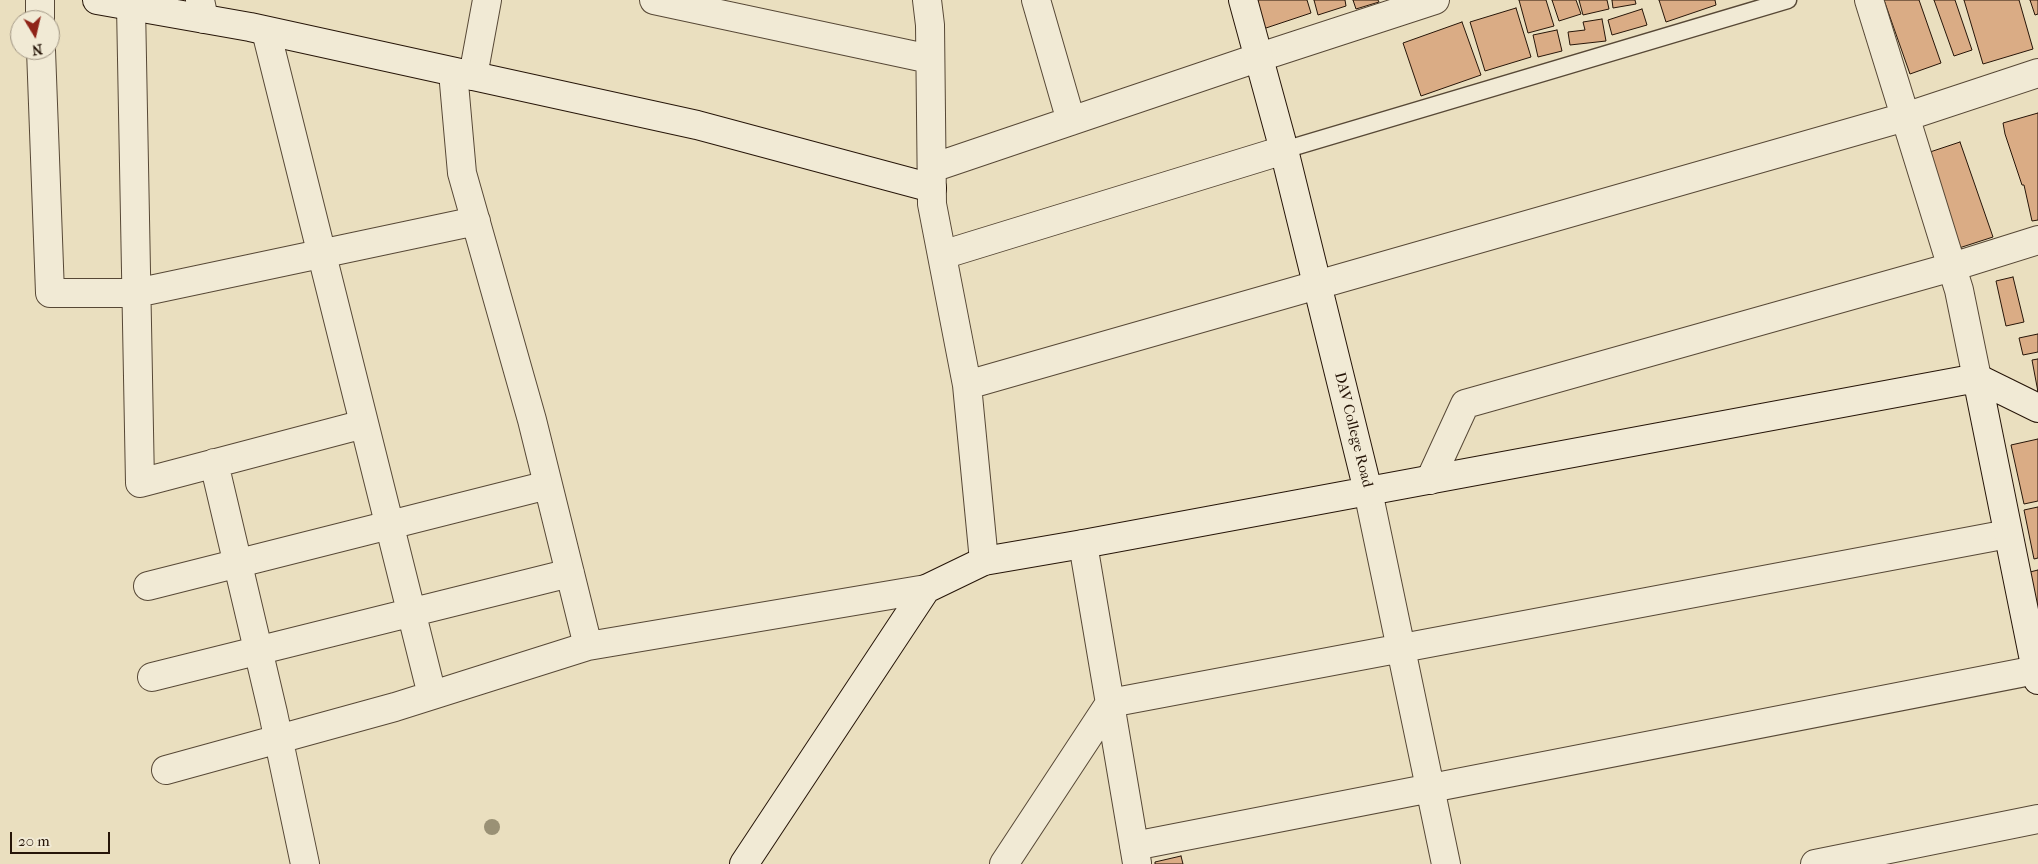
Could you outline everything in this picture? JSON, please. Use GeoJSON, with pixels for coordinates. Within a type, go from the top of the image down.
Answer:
{"type":"FeatureCollection","features":[{"type":"Feature","properties":{"kind":"street"},"geometry":{"type":"LineString","coordinates":[[97,0],[131,6],[202,9],[266,31],[932,178],[1071,121],[1435,0]]}},
{"type":"Feature","properties":{"kind":"street"},"geometry":{"type":"LineString","coordinates":[[487,0],[463,74],[462,173],[548,485],[588,646]]}},
{"type":"Feature","properties":{"kind":"street"},"geometry":{"type":"LineString","coordinates":[[654,0],[930,59]]}},
{"type":"Feature","properties":{"kind":"street"},"geometry":{"type":"LineString","coordinates":[[927,0],[930,59],[932,204],[967,385],[984,561]]}},
{"type":"Feature","properties":{"kind":"street"},"geometry":{"type":"LineString","coordinates":[[1036,0],[1071,121]]}},
{"type":"Feature","properties":{"kind":"street","name":"DAV College Road"},"geometry":{"type":"LineString","coordinates":[[1243,0],[1284,150],[1368,491],[1446,864]]}},
{"type":"Feature","properties":{"kind":"street"},"geometry":{"type":"LineString","coordinates":[[1083,544],[1136,855],[1430,789],[2037,675],[1959,290],[1869,0]]}},
{"type":"Feature","properties":{"kind":"street"},"geometry":{"type":"LineString","coordinates":[[131,6],[140,483],[364,424]]}},
{"type":"Feature","properties":{"kind":"street"},"geometry":{"type":"LineString","coordinates":[[266,31],[432,695]]}},
{"type":"Feature","properties":{"kind":"street"},"geometry":{"type":"LineString","coordinates":[[41,60],[50,293],[136,293],[476,221]]}},
{"type":"Feature","properties":{"kind":"street"},"geometry":{"type":"LineString","coordinates":[[967,385],[1905,117],[2038,73]]}},
{"type":"Feature","properties":{"kind":"street"},"geometry":{"type":"LineString","coordinates":[[942,255],[1284,150]]}},
{"type":"Feature","properties":{"kind":"street"},"geometry":{"type":"LineString","coordinates":[[1430,480],[1466,404],[1952,267],[2038,240]]}},
{"type":"Feature","properties":{"kind":"street"},"geometry":{"type":"LineString","coordinates":[[166,770],[432,695],[588,646],[926,589],[984,561],[1977,378],[2038,408]]}},
{"type":"Feature","properties":{"kind":"street"},"geometry":{"type":"LineString","coordinates":[[214,464],[258,650],[305,864]]}},
{"type":"Feature","properties":{"kind":"street"},"geometry":{"type":"LineString","coordinates":[[148,586],[548,485]]}},
{"type":"Feature","properties":{"kind":"street"},"geometry":{"type":"LineString","coordinates":[[1004,864],[1110,703],[2008,534]]}},
{"type":"Feature","properties":{"kind":"street"},"geometry":{"type":"LineString","coordinates":[[152,677],[570,572]]}},
{"type":"Feature","properties":{"kind":"street"},"geometry":{"type":"LineString","coordinates":[[744,864],[926,589]]}},
{"type":"Feature","properties":{"kind":"street"},"geometry":{"type":"LineString","coordinates":[[1815,864],[2038,819]]}},
{"type":"Feature","properties":{"kind":"lane"},"geometry":{"type":"LineString","coordinates":[[1284,150],[1788,0]]}},
{"type":"Feature","properties":{"kind":"building"},"geometry":{"type":"Polygon","coordinates":[[[1254,0],[1307,0],[1311,13],[1263,29],[1254,0]]]}},
{"type":"Feature","properties":{"kind":"building"},"geometry":{"type":"Polygon","coordinates":[[[1314,0],[1345,0],[1346,6],[1318,15],[1314,0]]]}},
{"type":"Feature","properties":{"kind":"building"},"geometry":{"type":"Polygon","coordinates":[[[1353,0],[1378,0],[1379,2],[1356,9],[1353,0]]]}},
{"type":"Feature","properties":{"kind":"building"},"geometry":{"type":"Polygon","coordinates":[[[1519,0],[1546,0],[1554,26],[1528,33],[1519,0]]]}},
{"type":"Feature","properties":{"kind":"building"},"geometry":{"type":"Polygon","coordinates":[[[1552,0],[1576,0],[1581,14],[1559,21],[1552,0]]]}},
{"type":"Feature","properties":{"kind":"building"},"geometry":{"type":"Polygon","coordinates":[[[1579,0],[1607,0],[1609,9],[1583,15],[1579,0]]]}},
{"type":"Feature","properties":{"kind":"building"},"geometry":{"type":"Polygon","coordinates":[[[1612,0],[1635,0],[1636,4],[1613,8],[1612,0]]]}},
{"type":"Feature","properties":{"kind":"building"},"geometry":{"type":"Polygon","coordinates":[[[1659,0],[1715,0],[1716,5],[1666,22],[1659,0]]]}},
{"type":"Feature","properties":{"kind":"building"},"geometry":{"type":"Polygon","coordinates":[[[1884,0],[1919,0],[1941,63],[1910,74],[1884,0]]]}},
{"type":"Feature","properties":{"kind":"building"},"geometry":{"type":"Polygon","coordinates":[[[1934,0],[1955,0],[1972,50],[1954,56],[1934,0]]]}},
{"type":"Feature","properties":{"kind":"building"},"geometry":{"type":"Polygon","coordinates":[[[1964,0],[2019,0],[2033,49],[1983,64],[1964,0]]]}},
{"type":"Feature","properties":{"kind":"building"},"geometry":{"type":"Polygon","coordinates":[[[2030,0],[2038,0],[2038,14],[2035,15],[2030,0]]]}},
{"type":"Feature","properties":{"kind":"building"},"geometry":{"type":"Polygon","coordinates":[[[1516,8],[1531,57],[1485,71],[1470,22],[1516,8]]]}},
{"type":"Feature","properties":{"kind":"building"},"geometry":{"type":"Polygon","coordinates":[[[1642,9],[1647,25],[1612,35],[1608,20],[1642,9]]]}},
{"type":"Feature","properties":{"kind":"building"},"geometry":{"type":"Polygon","coordinates":[[[1602,19],[1606,41],[1570,45],[1568,32],[1585,30],[1583,22],[1602,19]]]}},
{"type":"Feature","properties":{"kind":"building"},"geometry":{"type":"Polygon","coordinates":[[[1462,22],[1481,75],[1421,96],[1403,43],[1462,22]]]}},
{"type":"Feature","properties":{"kind":"building"},"geometry":{"type":"Polygon","coordinates":[[[1557,30],[1562,51],[1538,57],[1533,35],[1557,30]]]}},
{"type":"Feature","properties":{"kind":"building"},"geometry":{"type":"Polygon","coordinates":[[[2038,113],[2038,220],[2032,221],[2024,185],[2022,185],[2003,123],[2038,113]]]}},
{"type":"Feature","properties":{"kind":"building"},"geometry":{"type":"Polygon","coordinates":[[[1960,142],[1993,237],[1956,249],[1924,154],[1960,142]]]}},
{"type":"Feature","properties":{"kind":"building"},"geometry":{"type":"Polygon","coordinates":[[[2013,277],[2024,322],[2006,326],[1996,281],[2013,277]]]}},
{"type":"Feature","properties":{"kind":"building"},"geometry":{"type":"Polygon","coordinates":[[[2038,334],[2038,352],[2023,355],[2019,338],[2038,334]]]}},
{"type":"Feature","properties":{"kind":"building"},"geometry":{"type":"Polygon","coordinates":[[[2038,359],[2038,392],[2032,360],[2038,359]]]}},
{"type":"Feature","properties":{"kind":"building"},"geometry":{"type":"Polygon","coordinates":[[[2038,439],[2038,501],[2024,504],[2011,445],[2038,439]]]}},
{"type":"Feature","properties":{"kind":"building"},"geometry":{"type":"Polygon","coordinates":[[[2038,507],[2038,558],[2034,559],[2024,510],[2038,507]]]}},
{"type":"Feature","properties":{"kind":"building"},"geometry":{"type":"Polygon","coordinates":[[[2038,570],[2038,634],[2026,573],[2038,570]]]}},
{"type":"Feature","properties":{"kind":"building"},"geometry":{"type":"Polygon","coordinates":[[[1181,856],[1183,864],[1155,864],[1155,862],[1181,856]]]}}]}
